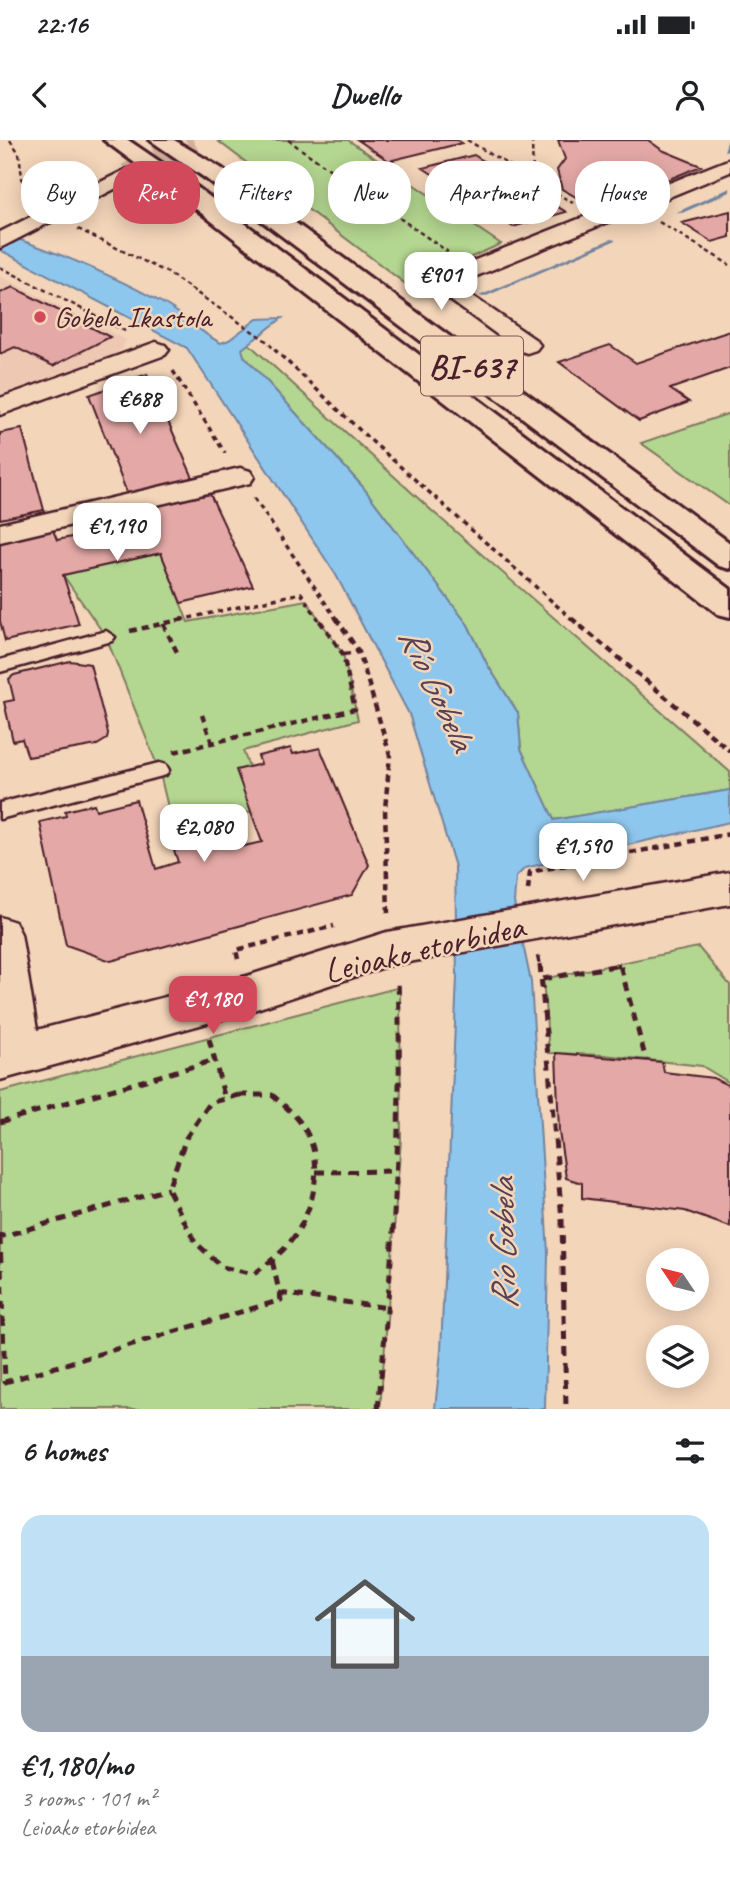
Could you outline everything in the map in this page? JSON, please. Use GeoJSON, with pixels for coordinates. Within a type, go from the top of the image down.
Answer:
{"type":"FeatureCollection","features":[{"type":"Feature","properties":{"kind":"highway","name":"BI-637"},"geometry":{"type":"LineString","coordinates":[[114,140],[186,190],[730,606]]}},
{"type":"Feature","properties":{"kind":"highway","name":"BI-637"},"geometry":{"type":"LineString","coordinates":[[160,140],[213,173],[730,559]]}},
{"type":"Feature","properties":{"kind":"highway"},"geometry":{"type":"LineString","coordinates":[[172,140],[213,173]]}},
{"type":"Feature","properties":{"kind":"highway"},"geometry":{"type":"LineString","coordinates":[[471,406],[730,636]]}},
{"type":"Feature","properties":{"kind":"street"},"geometry":{"type":"LineString","coordinates":[[670,190],[730,165]]}},
{"type":"Feature","properties":{"kind":"street"},"geometry":{"type":"LineString","coordinates":[[0,241],[33,224]]}},
{"type":"Feature","properties":{"kind":"street"},"geometry":{"type":"LineString","coordinates":[[527,345],[451,292],[449,283],[453,277],[582,224]]}},
{"type":"Feature","properties":{"kind":"street"},"geometry":{"type":"LineString","coordinates":[[0,407],[156,350]]}},
{"type":"Feature","properties":{"kind":"street"},"geometry":{"type":"LineString","coordinates":[[0,533],[240,477]]}},
{"type":"Feature","properties":{"kind":"street","name":"Leioako etorbidea"},"geometry":{"type":"LineString","coordinates":[[10,1058],[200,1006],[387,936],[530,923],[724,897]]}},
{"type":"Feature","properties":{"kind":"street"},"geometry":{"type":"LineString","coordinates":[[0,934],[10,1058]]}},
{"type":"Feature","properties":{"kind":"lane"},"geometry":{"type":"LineString","coordinates":[[0,666],[106,637]]}},
{"type":"Feature","properties":{"kind":"lane"},"geometry":{"type":"LineString","coordinates":[[0,811],[159,770]]}},
{"type":"Feature","properties":{"kind":"path"},"geometry":{"type":"LineString","coordinates":[[10,140],[19,153],[21,168]]}},
{"type":"Feature","properties":{"kind":"path"},"geometry":{"type":"LineString","coordinates":[[288,140],[472,269]]}},
{"type":"Feature","properties":{"kind":"path"},"geometry":{"type":"LineString","coordinates":[[467,140],[503,161]]}},
{"type":"Feature","properties":{"kind":"path"},"geometry":{"type":"LineString","coordinates":[[532,140],[533,161]]}},
{"type":"Feature","properties":{"kind":"path"},"geometry":{"type":"LineString","coordinates":[[56,224],[121,249],[167,273],[246,325],[367,437],[600,644],[730,751]]}},
{"type":"Feature","properties":{"kind":"path"},"geometry":{"type":"LineString","coordinates":[[664,224],[730,265]]}},
{"type":"Feature","properties":{"kind":"path"},"geometry":{"type":"LineString","coordinates":[[0,267],[138,338],[156,350],[176,374],[240,477],[359,652],[390,755],[384,809],[387,936],[400,987],[401,1064],[388,1308],[377,1409]]}},
{"type":"Feature","properties":{"kind":"path"},"geometry":{"type":"LineString","coordinates":[[106,637],[301,593],[343,654],[355,709],[172,752]]}},
{"type":"Feature","properties":{"kind":"path"},"geometry":{"type":"LineString","coordinates":[[163,624],[177,652]]}},
{"type":"Feature","properties":{"kind":"path"},"geometry":{"type":"LineString","coordinates":[[343,654],[359,652]]}},
{"type":"Feature","properties":{"kind":"path"},"geometry":{"type":"LineString","coordinates":[[202,715],[212,743]]}},
{"type":"Feature","properties":{"kind":"path"},"geometry":{"type":"LineString","coordinates":[[566,1409],[562,1220],[543,979],[526,904],[530,872],[727,834]]}},
{"type":"Feature","properties":{"kind":"path"},"geometry":{"type":"LineString","coordinates":[[543,979],[620,965],[646,1060]]}},
{"type":"Feature","properties":{"kind":"path"},"geometry":{"type":"LineString","coordinates":[[200,1006],[225,1099]]}},
{"type":"Feature","properties":{"kind":"path"},"geometry":{"type":"LineString","coordinates":[[0,1122],[215,1060]]}},
{"type":"Feature","properties":{"kind":"path"},"geometry":{"type":"LineString","coordinates":[[239,1095],[272,1095],[292,1112],[309,1136],[316,1172],[306,1217],[284,1250],[254,1274],[222,1267],[195,1242],[169,1189],[186,1138],[210,1103],[225,1099],[239,1095]]}},
{"type":"Feature","properties":{"kind":"path"},"geometry":{"type":"LineString","coordinates":[[316,1172],[395,1171]]}},
{"type":"Feature","properties":{"kind":"path"},"geometry":{"type":"LineString","coordinates":[[169,1189],[0,1235],[5,1382],[281,1300],[272,1260]]}},
{"type":"Feature","properties":{"kind":"path"},"geometry":{"type":"LineString","coordinates":[[279,1293],[388,1308]]}},
{"type":"Feature","properties":{"kind":"shaded area","name":"Gobela Ikastola"},"geometry":{"type":"Polygon","coordinates":[[[0,276],[126,340],[122,349],[112,356],[0,395],[0,276]]]}},
{"type":"Feature","properties":{"kind":"green space"},"geometry":{"type":"Polygon","coordinates":[[[348,140],[379,161],[328,161],[328,224],[411,224],[411,183],[425,192],[425,224],[472,224],[501,244],[407,285],[314,214],[314,161],[244,161],[218,141],[348,140]]]}},
{"type":"Feature","properties":{"kind":"green space"},"geometry":{"type":"Polygon","coordinates":[[[248,343],[431,510],[730,772],[730,790],[554,820],[521,749],[518,713],[487,664],[468,625],[362,486],[244,356],[241,349],[248,343]]]}},
{"type":"Feature","properties":{"kind":"green space"},"geometry":{"type":"Polygon","coordinates":[[[730,413],[730,506],[641,443],[730,413]]]}},
{"type":"Feature","properties":{"kind":"green space"},"geometry":{"type":"Polygon","coordinates":[[[161,553],[188,622],[306,600],[343,654],[358,720],[243,751],[265,808],[174,832],[159,770],[106,637],[63,575],[161,553]]]}},
{"type":"Feature","properties":{"kind":"green space"},"geometry":{"type":"Polygon","coordinates":[[[698,947],[730,985],[730,1083],[702,1066],[604,1055],[549,1053],[543,979],[698,947]]]}},
{"type":"Feature","properties":{"kind":"green space"},"geometry":{"type":"Polygon","coordinates":[[[400,987],[401,1139],[380,1409],[0,1409],[0,1092],[400,987]]]}},
{"type":"Feature","properties":{"kind":"water","name":"Río Gobela"},"geometry":{"type":"Polygon","coordinates":[[[0,233],[107,275],[168,306],[221,343],[257,319],[282,318],[242,349],[244,356],[362,486],[468,625],[487,664],[518,713],[521,749],[554,820],[730,790],[730,822],[525,868],[516,877],[514,902],[531,982],[548,1253],[545,1409],[435,1409],[441,1351],[457,977],[455,867],[409,714],[336,575],[187,348],[0,250],[0,233]]]}},
{"type":"Feature","properties":{"kind":"building"},"geometry":{"type":"Polygon","coordinates":[[[358,140],[457,140],[462,143],[389,161],[358,140]]]}},
{"type":"Feature","properties":{"kind":"building"},"geometry":{"type":"Polygon","coordinates":[[[558,140],[648,140],[662,150],[701,166],[670,179],[670,161],[575,161],[575,196],[562,189],[561,164],[565,159],[558,140]]]}},
{"type":"Feature","properties":{"kind":"building"},"geometry":{"type":"Polygon","coordinates":[[[474,155],[484,161],[450,161],[474,155]]]}},
{"type":"Feature","properties":{"kind":"building"},"geometry":{"type":"Polygon","coordinates":[[[730,211],[730,237],[712,242],[682,223],[730,211]]]}},
{"type":"Feature","properties":{"kind":"building"},"geometry":{"type":"Polygon","coordinates":[[[13,287],[110,337],[53,366],[15,347],[0,354],[0,293],[13,287]]]}},
{"type":"Feature","properties":{"kind":"building"},"geometry":{"type":"Polygon","coordinates":[[[730,331],[730,368],[670,389],[689,402],[639,421],[559,362],[610,345],[636,363],[730,331]]]}},
{"type":"Feature","properties":{"kind":"building"},"geometry":{"type":"Polygon","coordinates":[[[147,374],[194,480],[127,493],[89,395],[147,374]]]}},
{"type":"Feature","properties":{"kind":"building"},"geometry":{"type":"Polygon","coordinates":[[[22,429],[44,510],[0,519],[0,433],[22,429]]]}},
{"type":"Feature","properties":{"kind":"building"},"geometry":{"type":"Polygon","coordinates":[[[210,494],[253,586],[181,603],[161,553],[63,575],[79,624],[5,641],[0,621],[0,541],[53,530],[57,540],[138,523],[133,511],[210,494]]]}},
{"type":"Feature","properties":{"kind":"building"},"geometry":{"type":"Polygon","coordinates":[[[70,661],[90,664],[108,733],[107,739],[97,745],[28,757],[22,739],[13,741],[4,702],[14,700],[9,679],[14,675],[70,661]]]}},
{"type":"Feature","properties":{"kind":"building"},"geometry":{"type":"Polygon","coordinates":[[[291,748],[293,754],[320,748],[369,865],[352,895],[111,961],[66,945],[40,822],[66,816],[65,811],[94,804],[96,810],[136,800],[156,869],[178,862],[174,850],[231,836],[235,848],[262,842],[236,770],[261,764],[258,756],[291,748]]]}},
{"type":"Feature","properties":{"kind":"building"},"geometry":{"type":"Polygon","coordinates":[[[556,1053],[662,1062],[664,1072],[713,1078],[730,1086],[730,1227],[685,1211],[582,1198],[582,1183],[566,1178],[559,1132],[556,1053]]]}},
{"type":"Feature","properties":{"kind":"waterway"},"geometry":{"type":"LineString","coordinates":[[726,150],[730,142]]}},
{"type":"Feature","properties":{"kind":"waterway"},"geometry":{"type":"LineString","coordinates":[[680,212],[730,190]]}},
{"type":"Feature","properties":{"kind":"waterway"},"geometry":{"type":"LineString","coordinates":[[482,296],[613,240]]}},
{"type":"Feature","properties":{"kind":"tunnel"},"geometry":{"type":"LineString","coordinates":[[153,161],[193,140]]}},
{"type":"Feature","properties":{"kind":"place","name":"Gobela Ikastola"},"geometry":{"type":"Point","coordinates":[40,317]}}]}
